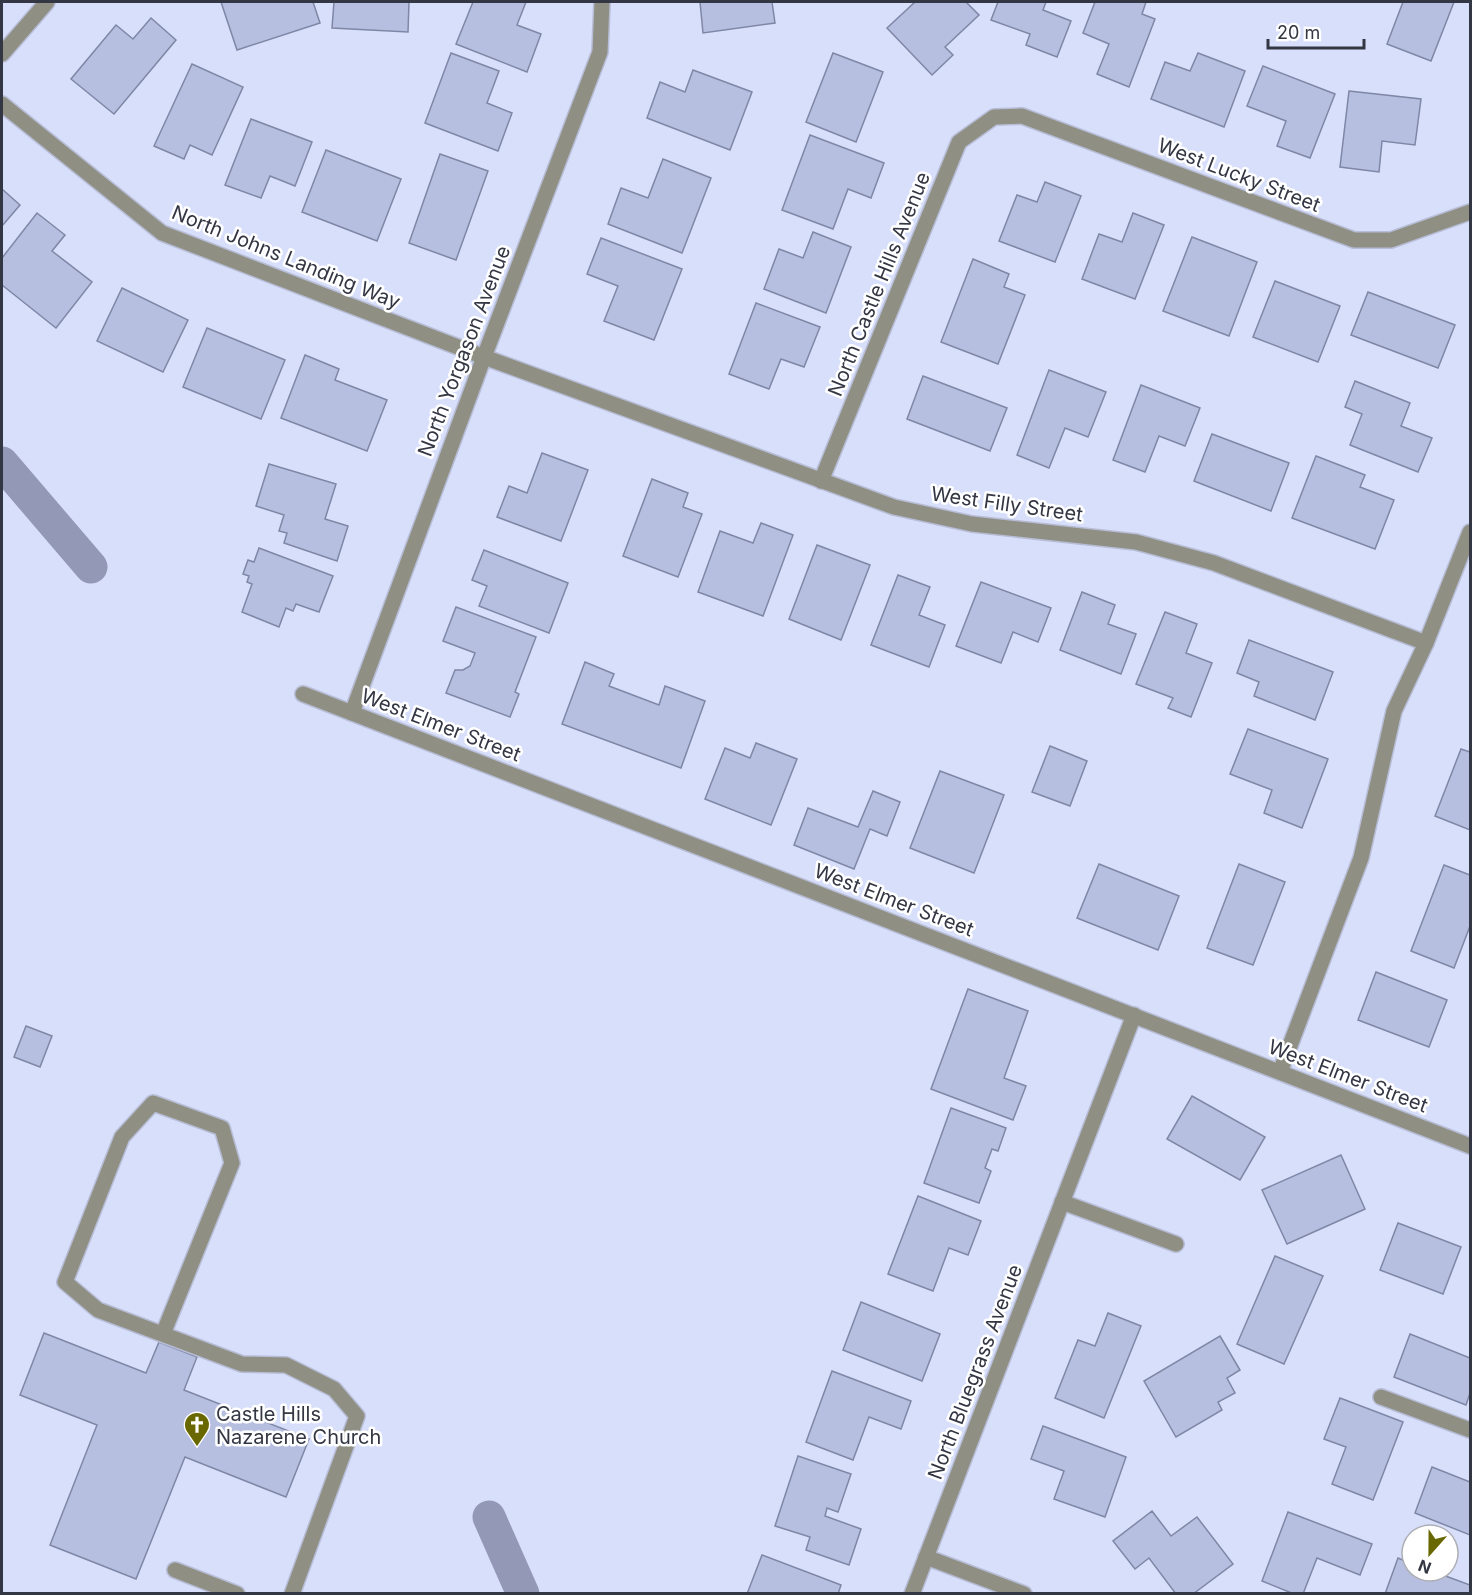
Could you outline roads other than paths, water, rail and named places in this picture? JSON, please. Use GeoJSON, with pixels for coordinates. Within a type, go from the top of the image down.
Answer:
{"type":"FeatureCollection","features":[{"type":"Feature","properties":{"kind":"street"},"geometry":{"type":"LineString","coordinates":[[2,54],[47,2]]}},
{"type":"Feature","properties":{"kind":"street","name":"North Yorgason Avenue"},"geometry":{"type":"LineString","coordinates":[[352,713],[600,52],[602,2]]}},
{"type":"Feature","properties":{"kind":"street","name":"North Johns Landing Way"},"geometry":{"type":"LineString","coordinates":[[2,104],[162,233],[484,357]]}},
{"type":"Feature","properties":{"kind":"street","name":"West Lucky Street"},"geometry":{"type":"LineString","coordinates":[[994,117],[1022,116],[1354,240],[1391,240],[1470,212]]}},
{"type":"Feature","properties":{"kind":"street","name":"North Castle Hills Avenue"},"geometry":{"type":"LineString","coordinates":[[820,481],[959,142],[994,117]]}},
{"type":"Feature","properties":{"kind":"street","name":"West Filly Street"},"geometry":{"type":"LineString","coordinates":[[484,357],[894,507],[972,524],[1136,542],[1214,562],[1426,643]]}},
{"type":"Feature","properties":{"kind":"street"},"geometry":{"type":"LineString","coordinates":[[1280,1072],[1361,858],[1394,711],[1426,643],[1470,532]]}},
{"type":"Feature","properties":{"kind":"street","name":"West Elmer Street"},"geometry":{"type":"LineString","coordinates":[[303,694],[1470,1146]]}},
{"type":"Feature","properties":{"kind":"street","name":"North Bluegrass Avenue"},"geometry":{"type":"LineString","coordinates":[[912,1593],[1134,1015]]}},
{"type":"Feature","properties":{"kind":"street"},"geometry":{"type":"LineString","coordinates":[[164,1334],[232,1163],[222,1128],[153,1103],[122,1137],[65,1282],[99,1310],[242,1364],[286,1365],[334,1389],[357,1416],[292,1593]]}},
{"type":"Feature","properties":{"kind":"street"},"geometry":{"type":"LineString","coordinates":[[1062,1202],[1176,1245]]}},
{"type":"Feature","properties":{"kind":"street"},"geometry":{"type":"LineString","coordinates":[[1381,1397],[1470,1430]]}},
{"type":"Feature","properties":{"kind":"street"},"geometry":{"type":"LineString","coordinates":[[926,1557],[1024,1593]]}},
{"type":"Feature","properties":{"kind":"street"},"geometry":{"type":"LineString","coordinates":[[175,1570],[237,1593]]}},
{"type":"Feature","properties":{"kind":"waterway"},"geometry":{"type":"LineString","coordinates":[[2,463],[91,567]]}},
{"type":"Feature","properties":{"kind":"waterway"},"geometry":{"type":"LineString","coordinates":[[489,1517],[523,1594]]}},
{"type":"Feature","properties":{"kind":"place","name":"Castle Hills Nazarene Church"},"geometry":{"type":"Point","coordinates":[197,1448]}}]}
